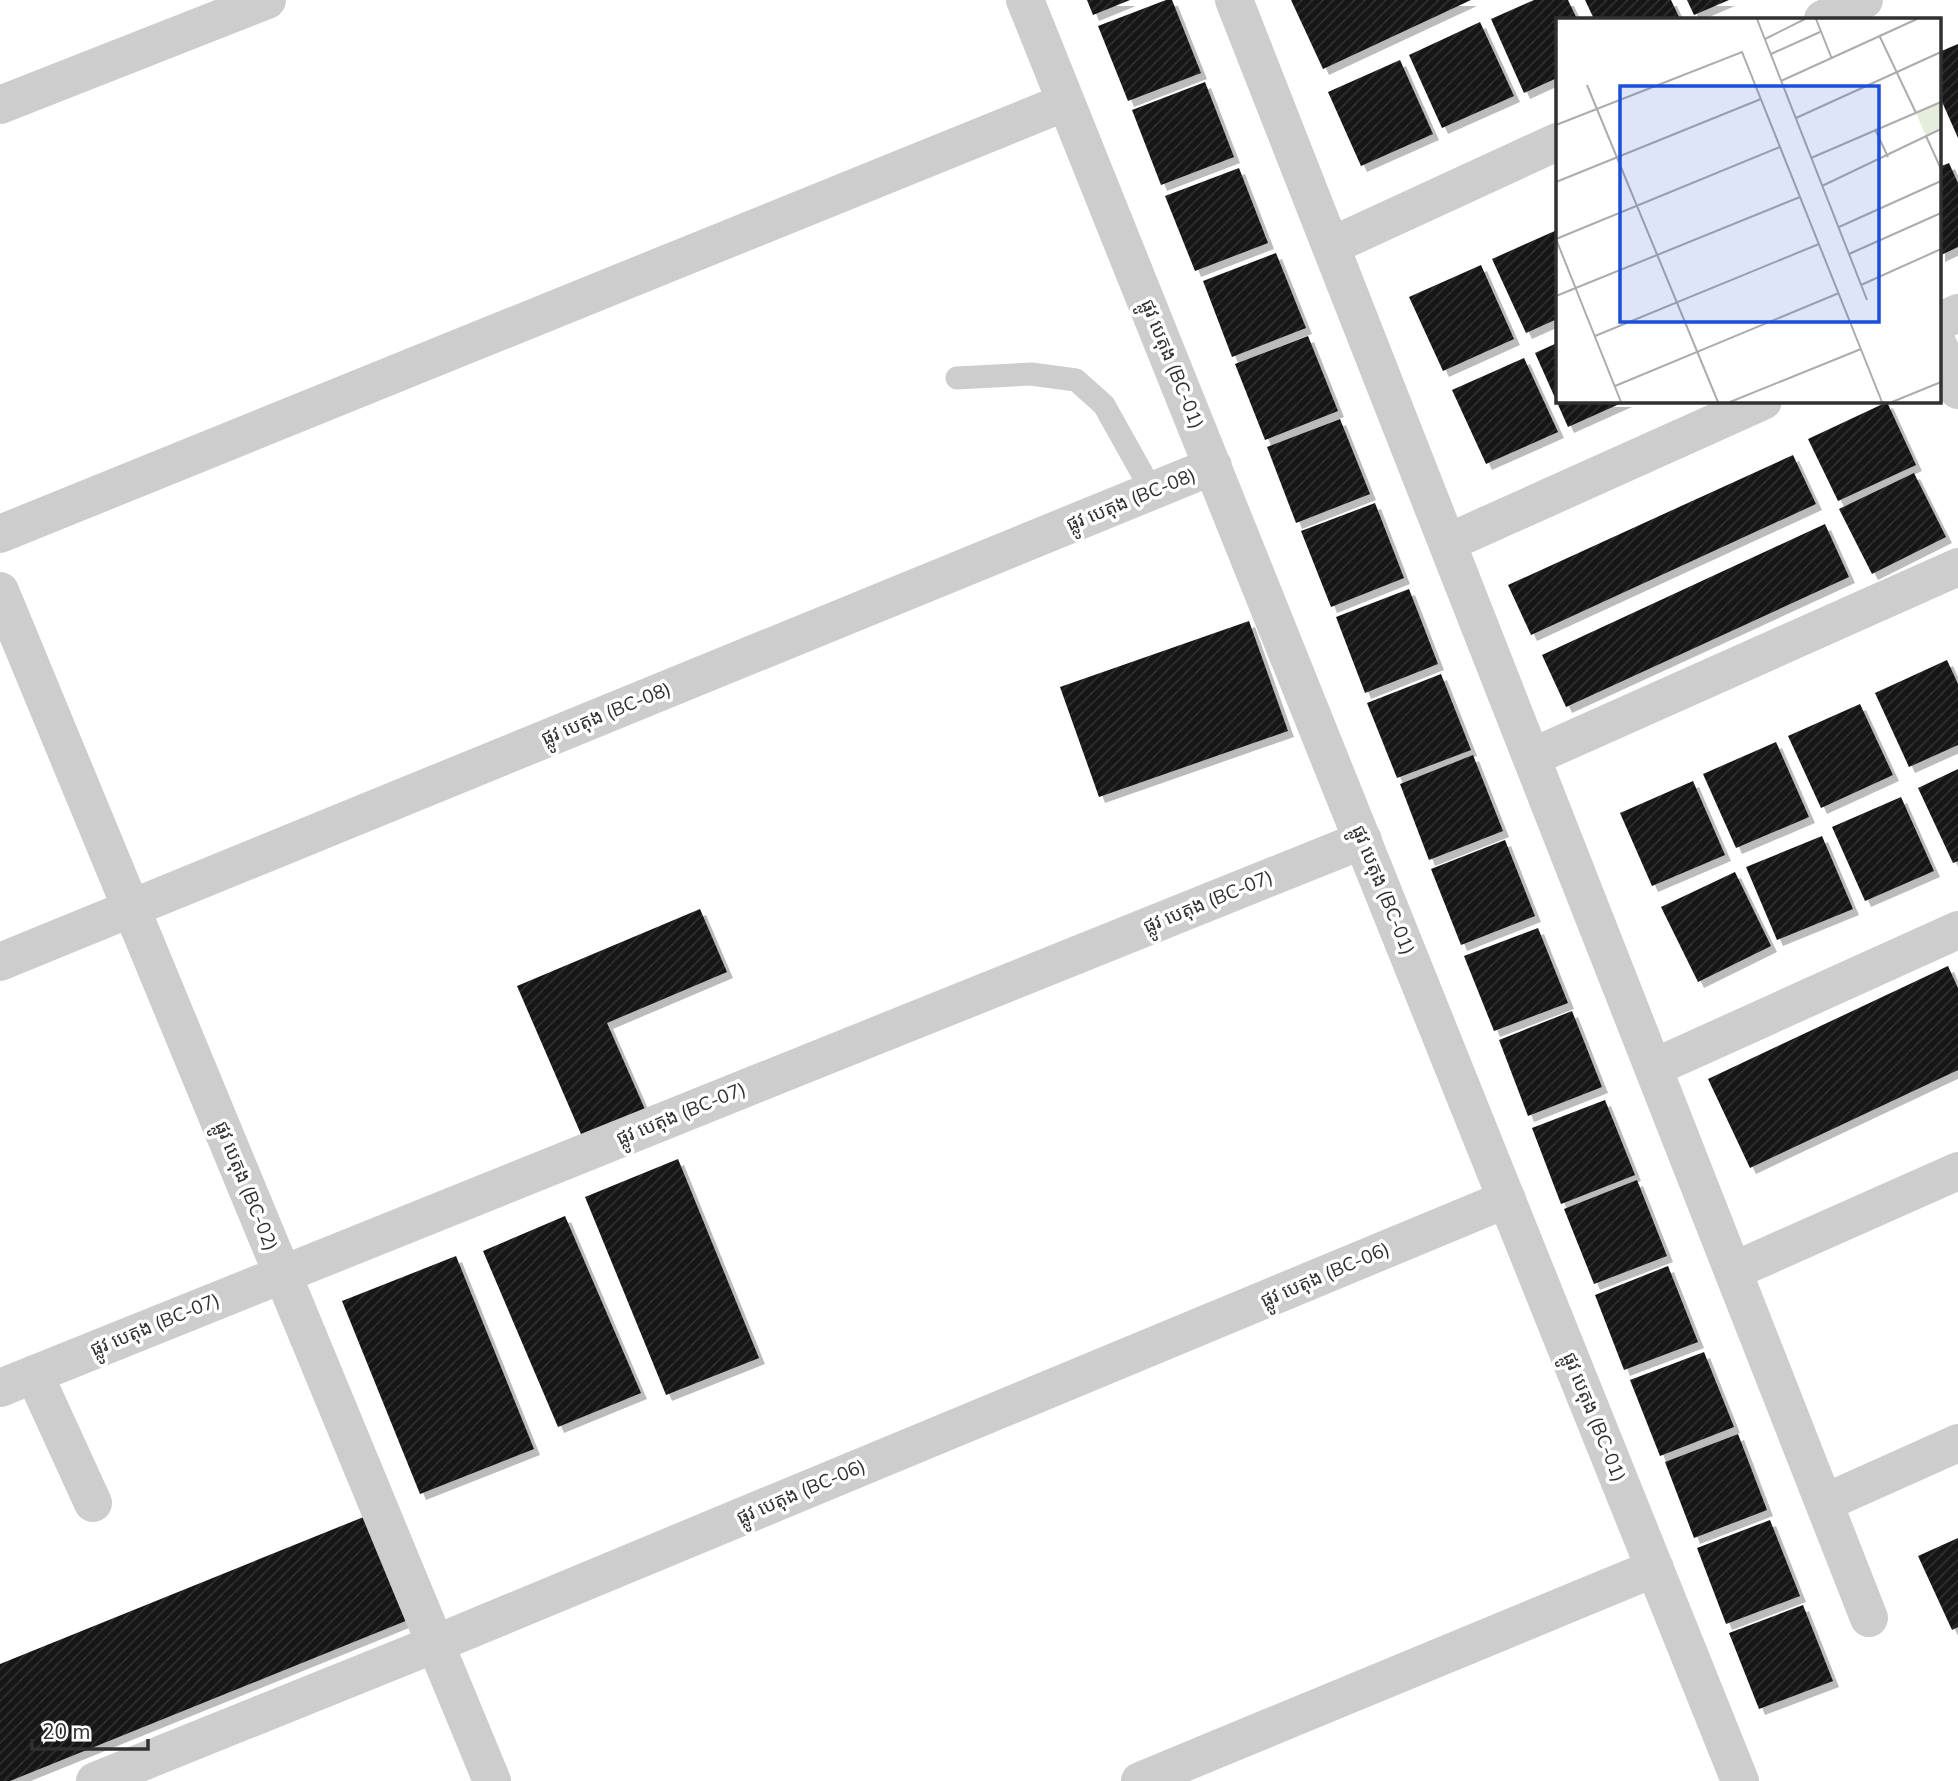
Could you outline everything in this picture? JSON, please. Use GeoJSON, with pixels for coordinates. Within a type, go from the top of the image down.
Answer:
{"type":"FeatureCollection","features":[{"type":"Feature","properties":{"kind":"street"},"geometry":{"type":"LineString","coordinates":[[0,105],[267,0]]}},
{"type":"Feature","properties":{"kind":"street","name":"ផ្លូវ បេតុង (BC-01)"},"geometry":{"type":"LineString","coordinates":[[1025,0],[1740,1781]]}},
{"type":"Feature","properties":{"kind":"street"},"geometry":{"type":"LineString","coordinates":[[1234,0],[1869,1618]]}},
{"type":"Feature","properties":{"kind":"street"},"geometry":{"type":"LineString","coordinates":[[1825,18],[1864,0]]}},
{"type":"Feature","properties":{"kind":"street"},"geometry":{"type":"LineString","coordinates":[[0,534],[1066,102]]}},
{"type":"Feature","properties":{"kind":"street"},"geometry":{"type":"LineString","coordinates":[[1331,246],[1556,142]]}},
{"type":"Feature","properties":{"kind":"street"},"geometry":{"type":"LineString","coordinates":[[1940,322],[1958,313]]}},
{"type":"Feature","properties":{"kind":"street"},"geometry":{"type":"LineString","coordinates":[[1940,350],[1958,390]]}},
{"type":"Feature","properties":{"kind":"street"},"geometry":{"type":"LineString","coordinates":[[1447,543],[1761,402]]}},
{"type":"Feature","properties":{"kind":"street","name":"ផ្លូវ បេតុង (BC-08)"},"geometry":{"type":"LineString","coordinates":[[0,962],[1213,466]]}},
{"type":"Feature","properties":{"kind":"street"},"geometry":{"type":"LineString","coordinates":[[1532,757],[1958,567]]}},
{"type":"Feature","properties":{"kind":"street","name":"ផ្លូវ បេតុង (BC-02)"},"geometry":{"type":"LineString","coordinates":[[0,591],[492,1781]]}},
{"type":"Feature","properties":{"kind":"street","name":"ផ្លូវ បេតុង (BC-07)"},"geometry":{"type":"LineString","coordinates":[[17,1381],[1363,840]]}},
{"type":"Feature","properties":{"kind":"street"},"geometry":{"type":"LineString","coordinates":[[1653,1068],[1958,930]]}},
{"type":"Feature","properties":{"kind":"street"},"geometry":{"type":"LineString","coordinates":[[1733,1271],[1958,1171]]}},
{"type":"Feature","properties":{"kind":"street","name":"ផ្លូវ បេតុង (BC-06)"},"geometry":{"type":"LineString","coordinates":[[94,1781],[435,1644],[1507,1199]]}},
{"type":"Feature","properties":{"kind":"street"},"geometry":{"type":"LineString","coordinates":[[17,1381],[93,1503]]}},
{"type":"Feature","properties":{"kind":"street"},"geometry":{"type":"LineString","coordinates":[[1824,1503],[1958,1443]]}},
{"type":"Feature","properties":{"kind":"street"},"geometry":{"type":"LineString","coordinates":[[1140,1781],[1655,1568]]}},
{"type":"Feature","properties":{"kind":"lane"},"geometry":{"type":"LineString","coordinates":[[957,378],[1031,374],[1076,380],[1104,405],[1152,491]]}},
{"type":"Feature","properties":{"kind":"building"},"geometry":{"type":"Polygon","coordinates":[[[1087,0],[1130,0],[1093,15],[1087,0]]]}},
{"type":"Feature","properties":{"kind":"building"},"geometry":{"type":"Polygon","coordinates":[[[1172,0],[1201,73],[1128,101],[1098,26],[1172,0]]]}},
{"type":"Feature","properties":{"kind":"building"},"geometry":{"type":"Polygon","coordinates":[[[1291,0],[1471,0],[1323,69],[1291,0]]]}},
{"type":"Feature","properties":{"kind":"building"},"geometry":{"type":"Polygon","coordinates":[[[1534,0],[1568,0],[1577,18],[1556,18],[1556,78],[1524,93],[1491,19],[1534,0]]]}},
{"type":"Feature","properties":{"kind":"building"},"geometry":{"type":"Polygon","coordinates":[[[1585,0],[1671,0],[1680,18],[1594,18],[1585,0]]]}},
{"type":"Feature","properties":{"kind":"building"},"geometry":{"type":"Polygon","coordinates":[[[1687,0],[1729,0],[1694,15],[1687,0]]]}},
{"type":"Feature","properties":{"kind":"building"},"geometry":{"type":"Polygon","coordinates":[[[1480,22],[1514,96],[1442,128],[1409,55],[1480,22]]]}},
{"type":"Feature","properties":{"kind":"building"},"geometry":{"type":"Polygon","coordinates":[[[1958,44],[1958,138],[1940,97],[1940,52],[1958,44]]]}},
{"type":"Feature","properties":{"kind":"building"},"geometry":{"type":"Polygon","coordinates":[[[1400,60],[1433,134],[1361,166],[1328,92],[1400,60]]]}},
{"type":"Feature","properties":{"kind":"building"},"geometry":{"type":"Polygon","coordinates":[[[1205,82],[1234,157],[1161,185],[1132,110],[1205,82]]]}},
{"type":"Feature","properties":{"kind":"building"},"geometry":{"type":"Polygon","coordinates":[[[1949,163],[1958,183],[1958,247],[1940,256],[1940,167],[1949,163]]]}},
{"type":"Feature","properties":{"kind":"building"},"geometry":{"type":"Polygon","coordinates":[[[1239,168],[1268,243],[1195,271],[1165,196],[1239,168]]]}},
{"type":"Feature","properties":{"kind":"building"},"geometry":{"type":"Polygon","coordinates":[[[1556,230],[1556,319],[1526,333],[1492,259],[1556,230]]]}},
{"type":"Feature","properties":{"kind":"building"},"geometry":{"type":"Polygon","coordinates":[[[1276,253],[1306,328],[1232,357],[1203,281],[1276,253]]]}},
{"type":"Feature","properties":{"kind":"building"},"geometry":{"type":"Polygon","coordinates":[[[1481,265],[1514,339],[1443,371],[1409,297],[1481,265]]]}},
{"type":"Feature","properties":{"kind":"building"},"geometry":{"type":"Polygon","coordinates":[[[1308,336],[1338,411],[1265,440],[1235,364],[1308,336]]]}},
{"type":"Feature","properties":{"kind":"building"},"geometry":{"type":"Polygon","coordinates":[[[1556,343],[1556,400],[1535,353],[1556,343]]]}},
{"type":"Feature","properties":{"kind":"building"},"geometry":{"type":"Polygon","coordinates":[[[1524,358],[1558,432],[1486,464],[1452,390],[1524,358]]]}},
{"type":"Feature","properties":{"kind":"building"},"geometry":{"type":"Polygon","coordinates":[[[1557,402],[1624,402],[1568,427],[1557,402]]]}},
{"type":"Feature","properties":{"kind":"building"},"geometry":{"type":"Polygon","coordinates":[[[1887,402],[1916,465],[1838,501],[1808,439],[1887,402]]]}},
{"type":"Feature","properties":{"kind":"building"},"geometry":{"type":"Polygon","coordinates":[[[1340,419],[1370,494],[1296,523],[1267,447],[1340,419]]]}},
{"type":"Feature","properties":{"kind":"building"},"geometry":{"type":"Polygon","coordinates":[[[1793,455],[1816,504],[1531,635],[1508,585],[1793,455]]]}},
{"type":"Feature","properties":{"kind":"building"},"geometry":{"type":"Polygon","coordinates":[[[1914,473],[1946,537],[1872,574],[1839,509],[1914,473]]]}},
{"type":"Feature","properties":{"kind":"building"},"geometry":{"type":"Polygon","coordinates":[[[1375,503],[1404,578],[1331,607],[1301,531],[1375,503]]]}},
{"type":"Feature","properties":{"kind":"building"},"geometry":{"type":"Polygon","coordinates":[[[1825,524],[1849,577],[1566,707],[1542,655],[1825,524]]]}},
{"type":"Feature","properties":{"kind":"building"},"geometry":{"type":"Polygon","coordinates":[[[1409,589],[1438,664],[1365,693],[1336,617],[1409,589]]]}},
{"type":"Feature","properties":{"kind":"building"},"geometry":{"type":"Polygon","coordinates":[[[1249,621],[1288,731],[1099,797],[1060,687],[1249,621]]]}},
{"type":"Feature","properties":{"kind":"building"},"geometry":{"type":"Polygon","coordinates":[[[1947,660],[1958,684],[1958,745],[1909,767],[1875,693],[1947,660]]]}},
{"type":"Feature","properties":{"kind":"building"},"geometry":{"type":"Polygon","coordinates":[[[1441,674],[1471,750],[1397,778],[1367,703],[1441,674]]]}},
{"type":"Feature","properties":{"kind":"building"},"geometry":{"type":"Polygon","coordinates":[[[1860,704],[1893,775],[1821,808],[1788,736],[1860,704]]]}},
{"type":"Feature","properties":{"kind":"building"},"geometry":{"type":"Polygon","coordinates":[[[1776,742],[1809,817],[1736,848],[1703,774],[1776,742]]]}},
{"type":"Feature","properties":{"kind":"building"},"geometry":{"type":"Polygon","coordinates":[[[1473,755],[1503,831],[1429,860],[1400,784],[1473,755]]]}},
{"type":"Feature","properties":{"kind":"building"},"geometry":{"type":"Polygon","coordinates":[[[1958,769],[1958,861],[1953,863],[1918,788],[1958,769]]]}},
{"type":"Feature","properties":{"kind":"building"},"geometry":{"type":"Polygon","coordinates":[[[1693,781],[1725,855],[1652,886],[1620,813],[1693,781]]]}},
{"type":"Feature","properties":{"kind":"building"},"geometry":{"type":"Polygon","coordinates":[[[1901,797],[1934,871],[1865,901],[1832,827],[1901,797]]]}},
{"type":"Feature","properties":{"kind":"building"},"geometry":{"type":"Polygon","coordinates":[[[1822,836],[1853,909],[1777,940],[1746,867],[1822,836]]]}},
{"type":"Feature","properties":{"kind":"building"},"geometry":{"type":"Polygon","coordinates":[[[1505,840],[1535,916],[1461,945],[1431,869],[1505,840]]]}},
{"type":"Feature","properties":{"kind":"building"},"geometry":{"type":"Polygon","coordinates":[[[1735,872],[1771,946],[1698,982],[1661,907],[1735,872]]]}},
{"type":"Feature","properties":{"kind":"building"},"geometry":{"type":"Polygon","coordinates":[[[700,909],[727,972],[607,1023],[647,1114],[584,1141],[517,986],[700,909]]]}},
{"type":"Feature","properties":{"kind":"building"},"geometry":{"type":"Polygon","coordinates":[[[1538,928],[1568,1003],[1494,1031],[1464,956],[1538,928]]]}},
{"type":"Feature","properties":{"kind":"building"},"geometry":{"type":"Polygon","coordinates":[[[1948,966],[1958,988],[1958,1070],[1750,1168],[1708,1079],[1948,966]]]}},
{"type":"Feature","properties":{"kind":"building"},"geometry":{"type":"Polygon","coordinates":[[[1572,1011],[1602,1087],[1528,1116],[1499,1040],[1572,1011]]]}},
{"type":"Feature","properties":{"kind":"building"},"geometry":{"type":"Polygon","coordinates":[[[1605,1100],[1635,1175],[1561,1204],[1532,1128],[1605,1100]]]}},
{"type":"Feature","properties":{"kind":"building"},"geometry":{"type":"Polygon","coordinates":[[[678,1159],[759,1358],[666,1395],[585,1197],[678,1159]]]}},
{"type":"Feature","properties":{"kind":"building"},"geometry":{"type":"Polygon","coordinates":[[[1637,1180],[1667,1256],[1594,1284],[1564,1209],[1637,1180]]]}},
{"type":"Feature","properties":{"kind":"building"},"geometry":{"type":"Polygon","coordinates":[[[565,1216],[641,1393],[558,1427],[483,1251],[565,1216]]]}},
{"type":"Feature","properties":{"kind":"building"},"geometry":{"type":"Polygon","coordinates":[[[456,1256],[534,1449],[420,1494],[342,1301],[456,1256]]]}},
{"type":"Feature","properties":{"kind":"building"},"geometry":{"type":"Polygon","coordinates":[[[1668,1266],[1698,1342],[1624,1370],[1595,1295],[1668,1266]]]}},
{"type":"Feature","properties":{"kind":"building"},"geometry":{"type":"Polygon","coordinates":[[[1704,1352],[1734,1427],[1660,1456],[1630,1380],[1704,1352]]]}},
{"type":"Feature","properties":{"kind":"building"},"geometry":{"type":"Polygon","coordinates":[[[1738,1434],[1767,1510],[1694,1538],[1665,1462],[1738,1434]]]}},
{"type":"Feature","properties":{"kind":"building"},"geometry":{"type":"Polygon","coordinates":[[[366,1516],[408,1620],[10,1781],[0,1781],[0,1664],[366,1516]]]}},
{"type":"Feature","properties":{"kind":"building"},"geometry":{"type":"Polygon","coordinates":[[[1770,1520],[1800,1596],[1726,1624],[1697,1548],[1770,1520]]]}},
{"type":"Feature","properties":{"kind":"building"},"geometry":{"type":"Polygon","coordinates":[[[1958,1538],[1958,1627],[1952,1630],[1918,1556],[1958,1538]]]}},
{"type":"Feature","properties":{"kind":"building"},"geometry":{"type":"Polygon","coordinates":[[[1803,1605],[1833,1681],[1759,1709],[1729,1633],[1803,1605]]]}}]}
